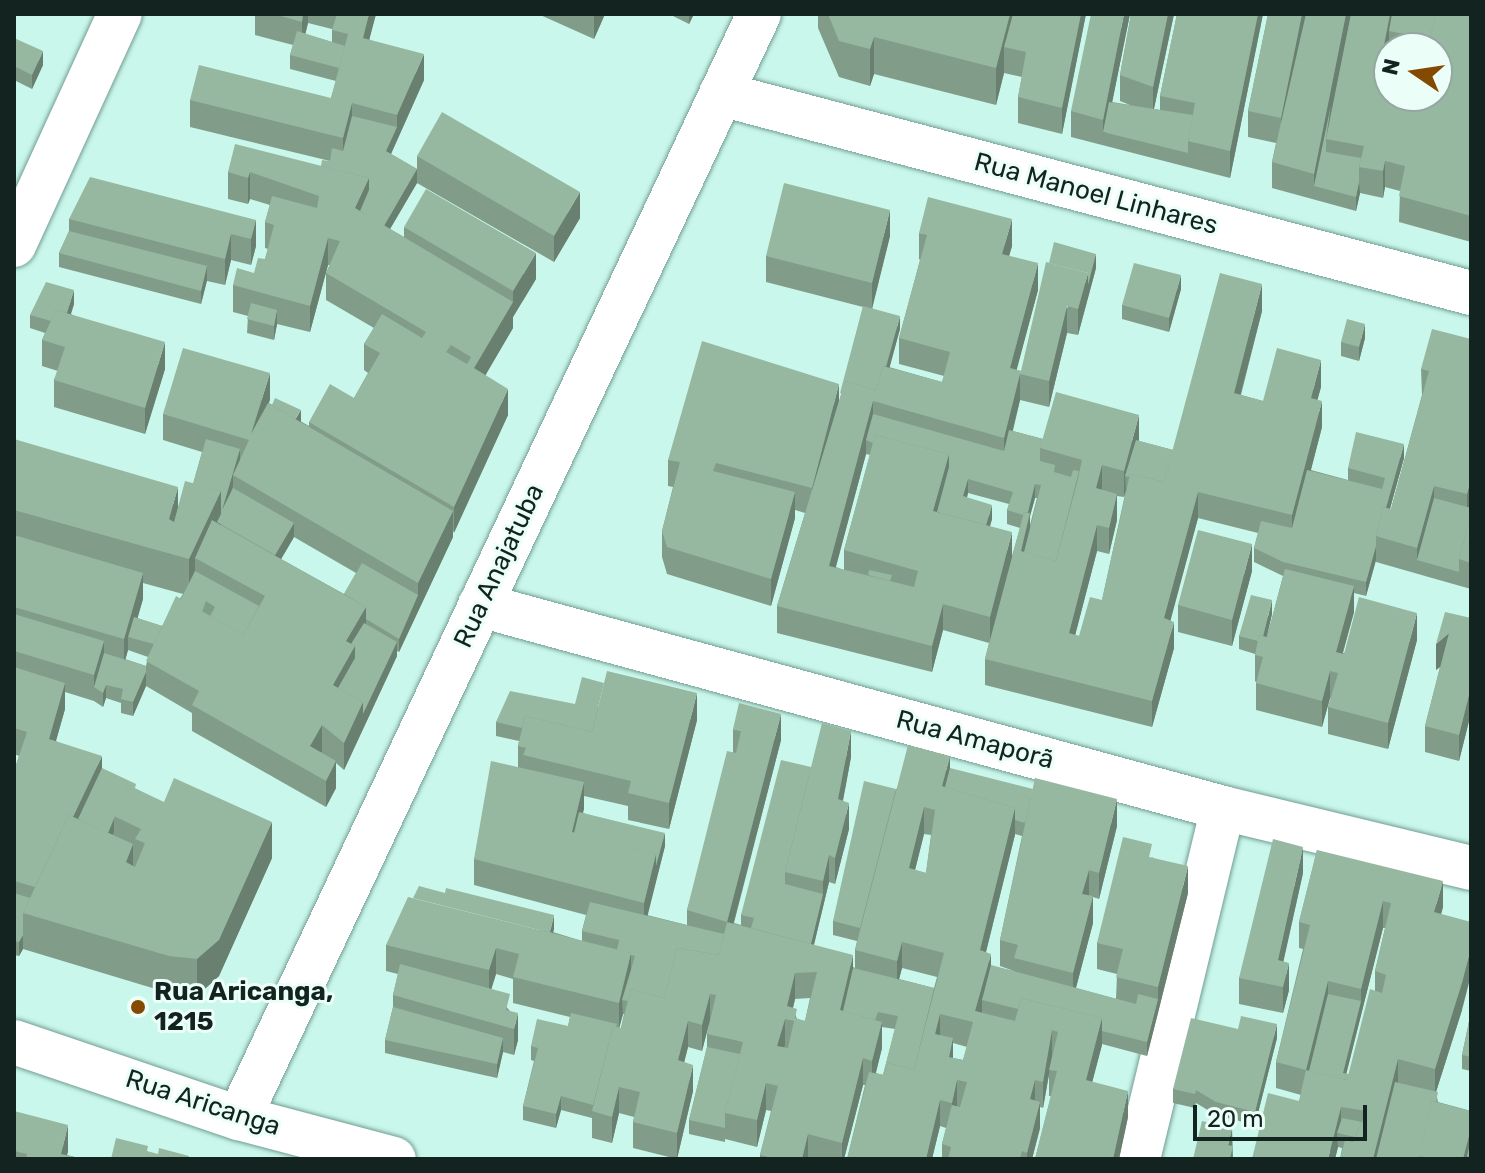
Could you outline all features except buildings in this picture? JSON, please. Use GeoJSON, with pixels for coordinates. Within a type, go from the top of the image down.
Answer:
{"type":"FeatureCollection","features":[{"type":"Feature","properties":{"kind":"street"},"geometry":{"type":"LineString","coordinates":[[14,245],[120,14]]}},
{"type":"Feature","properties":{"kind":"street","name":"Rua Anajatuba"},"geometry":{"type":"LineString","coordinates":[[239,1118],[759,14]]}},
{"type":"Feature","properties":{"kind":"street","name":"Rua Manoel Linhares"},"geometry":{"type":"LineString","coordinates":[[721,94],[1471,293]]}},
{"type":"Feature","properties":{"kind":"street","name":"Rua Amaporã"},"geometry":{"type":"LineString","coordinates":[[480,605],[1223,808],[1471,868]]}},
{"type":"Feature","properties":{"kind":"street"},"geometry":{"type":"LineString","coordinates":[[1138,1159],[1223,808]]}},
{"type":"Feature","properties":{"kind":"street","name":"Rua Aricanga"},"geometry":{"type":"LineString","coordinates":[[14,1042],[239,1118],[394,1159]]}},
{"type":"Feature","properties":{"kind":"place","name":"Rua Aricanga, 1215"},"geometry":{"type":"Point","coordinates":[138,1007]}}]}
